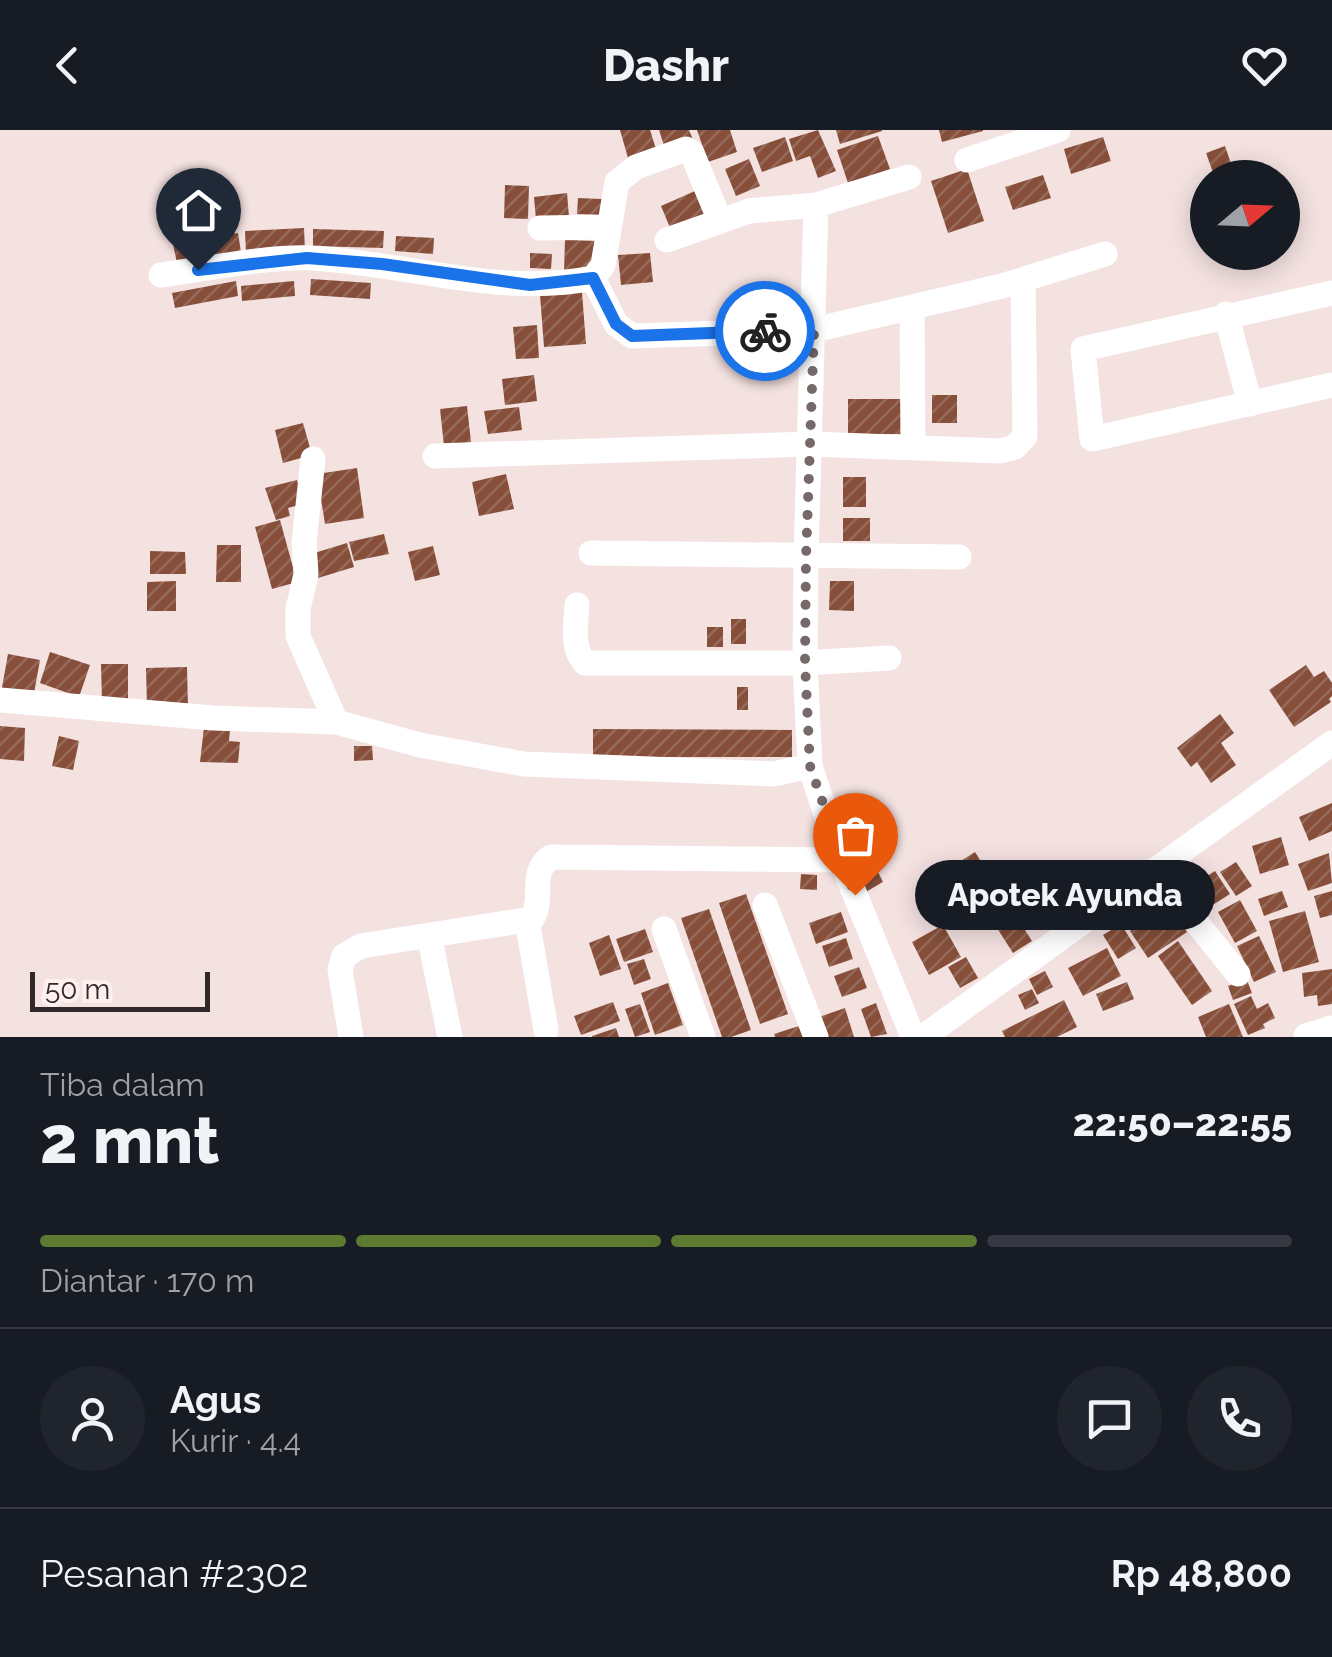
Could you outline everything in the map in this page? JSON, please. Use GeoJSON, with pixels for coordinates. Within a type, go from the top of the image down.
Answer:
{"type":"FeatureCollection","features":[{"type":"Feature","properties":{"kind":"street"},"geometry":{"type":"LineString","coordinates":[[967,160],[1058,130]]}},
{"type":"Feature","properties":{"kind":"street"},"geometry":{"type":"LineString","coordinates":[[160,275],[307,258],[382,264],[530,285],[593,278],[603,266],[613,190],[624,174],[686,149],[692,153],[720,221]]}},
{"type":"Feature","properties":{"kind":"street"},"geometry":{"type":"LineString","coordinates":[[667,240],[756,210],[816,205],[910,177]]}},
{"type":"Feature","properties":{"kind":"street"},"geometry":{"type":"LineString","coordinates":[[816,205],[805,663],[813,780],[912,1037]]}},
{"type":"Feature","properties":{"kind":"street"},"geometry":{"type":"LineString","coordinates":[[540,228],[608,226]]}},
{"type":"Feature","properties":{"kind":"street"},"geometry":{"type":"LineString","coordinates":[[593,278],[616,324],[632,336],[814,330],[1023,280],[1105,254]]}},
{"type":"Feature","properties":{"kind":"street"},"geometry":{"type":"LineString","coordinates":[[435,456],[811,444],[1000,451],[1022,442],[1025,436],[1023,280]]}},
{"type":"Feature","properties":{"kind":"street"},"geometry":{"type":"LineString","coordinates":[[1332,293],[1083,349],[1092,439],[1332,385]]}},
{"type":"Feature","properties":{"kind":"street"},"geometry":{"type":"LineString","coordinates":[[912,307],[914,447]]}},
{"type":"Feature","properties":{"kind":"street"},"geometry":{"type":"LineString","coordinates":[[1226,314],[1250,404]]}},
{"type":"Feature","properties":{"kind":"street"},"geometry":{"type":"LineString","coordinates":[[314,459],[298,636],[336,722]]}},
{"type":"Feature","properties":{"kind":"street"},"geometry":{"type":"LineString","coordinates":[[591,553],[959,557]]}},
{"type":"Feature","properties":{"kind":"street"},"geometry":{"type":"LineString","coordinates":[[577,605],[576,640],[580,660],[585,663],[805,663],[888,658]]}},
{"type":"Feature","properties":{"kind":"street"},"geometry":{"type":"LineString","coordinates":[[0,700],[213,718],[336,722],[420,745],[524,764],[774,774],[813,780]]}},
{"type":"Feature","properties":{"kind":"street"},"geometry":{"type":"LineString","coordinates":[[923,1037],[1332,743]]}},
{"type":"Feature","properties":{"kind":"street"},"geometry":{"type":"LineString","coordinates":[[351,1037],[340,970],[344,956],[362,946],[532,919],[538,910],[538,872],[542,863],[552,857],[841,860]]}},
{"type":"Feature","properties":{"kind":"street"},"geometry":{"type":"LineString","coordinates":[[1154,870],[1238,974]]}},
{"type":"Feature","properties":{"kind":"street"},"geometry":{"type":"LineString","coordinates":[[766,905],[816,1037]]}},
{"type":"Feature","properties":{"kind":"street"},"geometry":{"type":"LineString","coordinates":[[527,920],[546,1030]]}},
{"type":"Feature","properties":{"kind":"street"},"geometry":{"type":"LineString","coordinates":[[664,929],[703,1037]]}},
{"type":"Feature","properties":{"kind":"street"},"geometry":{"type":"LineString","coordinates":[[429,935],[450,1037]]}},
{"type":"Feature","properties":{"kind":"street"},"geometry":{"type":"LineString","coordinates":[[1306,1036],[1332,1028]]}},
{"type":"Feature","properties":{"kind":"building"},"geometry":{"type":"Polygon","coordinates":[[[620,130],[650,130],[656,149],[628,158],[620,130]]]}},
{"type":"Feature","properties":{"kind":"building"},"geometry":{"type":"Polygon","coordinates":[[[659,130],[689,130],[694,142],[666,152],[659,130]]]}},
{"type":"Feature","properties":{"kind":"building"},"geometry":{"type":"Polygon","coordinates":[[[697,130],[730,130],[737,152],[708,162],[697,130]]]}},
{"type":"Feature","properties":{"kind":"building"},"geometry":{"type":"Polygon","coordinates":[[[818,130],[836,171],[818,178],[810,156],[796,161],[789,139],[818,130]]]}},
{"type":"Feature","properties":{"kind":"building"},"geometry":{"type":"Polygon","coordinates":[[[836,130],[882,130],[882,131],[840,144],[836,130]]]}},
{"type":"Feature","properties":{"kind":"building"},"geometry":{"type":"Polygon","coordinates":[[[939,130],[983,130],[983,131],[942,142],[939,130]]]}},
{"type":"Feature","properties":{"kind":"building"},"geometry":{"type":"Polygon","coordinates":[[[878,136],[890,169],[848,183],[837,150],[878,136]]]}},
{"type":"Feature","properties":{"kind":"building"},"geometry":{"type":"Polygon","coordinates":[[[785,137],[793,161],[762,172],[753,148],[785,137]]]}},
{"type":"Feature","properties":{"kind":"building"},"geometry":{"type":"Polygon","coordinates":[[[1103,137],[1111,161],[1071,174],[1064,149],[1103,137]]]}},
{"type":"Feature","properties":{"kind":"building"},"geometry":{"type":"Polygon","coordinates":[[[1225,146],[1230,160],[1209,160],[1206,153],[1225,146]]]}},
{"type":"Feature","properties":{"kind":"building"},"geometry":{"type":"Polygon","coordinates":[[[749,159],[760,186],[736,196],[725,169],[749,159]]]}},
{"type":"Feature","properties":{"kind":"building"},"geometry":{"type":"Polygon","coordinates":[[[967,169],[984,221],[948,233],[931,181],[967,169]]]}},
{"type":"Feature","properties":{"kind":"building"},"geometry":{"type":"Polygon","coordinates":[[[1043,175],[1051,198],[1013,210],[1005,187],[1043,175]]]}},
{"type":"Feature","properties":{"kind":"building"},"geometry":{"type":"Polygon","coordinates":[[[505,185],[529,186],[528,219],[504,218],[505,185]]]}},
{"type":"Feature","properties":{"kind":"building"},"geometry":{"type":"Polygon","coordinates":[[[695,191],[706,215],[671,230],[661,206],[695,191]]]}},
{"type":"Feature","properties":{"kind":"building"},"geometry":{"type":"Polygon","coordinates":[[[567,193],[569,217],[536,220],[534,197],[567,193]]]}},
{"type":"Feature","properties":{"kind":"building"},"geometry":{"type":"Polygon","coordinates":[[[578,198],[602,199],[601,215],[577,214],[578,198]]]}},
{"type":"Feature","properties":{"kind":"building"},"geometry":{"type":"Polygon","coordinates":[[[304,228],[305,250],[246,253],[245,231],[304,228]]]}},
{"type":"Feature","properties":{"kind":"building"},"geometry":{"type":"Polygon","coordinates":[[[313,229],[384,231],[383,248],[313,246],[313,229]]]}},
{"type":"Feature","properties":{"kind":"building"},"geometry":{"type":"Polygon","coordinates":[[[238,233],[241,252],[177,263],[173,244],[238,233]]]}},
{"type":"Feature","properties":{"kind":"building"},"geometry":{"type":"Polygon","coordinates":[[[396,236],[434,238],[433,254],[395,251],[396,236]]]}},
{"type":"Feature","properties":{"kind":"building"},"geometry":{"type":"Polygon","coordinates":[[[565,240],[596,241],[595,272],[564,271],[565,240]]]}},
{"type":"Feature","properties":{"kind":"building"},"geometry":{"type":"Polygon","coordinates":[[[530,253],[552,254],[551,269],[530,268],[530,253]]]}},
{"type":"Feature","properties":{"kind":"building"},"geometry":{"type":"Polygon","coordinates":[[[650,253],[653,282],[621,285],[618,255],[650,253]]]}},
{"type":"Feature","properties":{"kind":"building"},"geometry":{"type":"Polygon","coordinates":[[[311,279],[371,283],[370,299],[310,295],[311,279]]]}},
{"type":"Feature","properties":{"kind":"building"},"geometry":{"type":"Polygon","coordinates":[[[236,281],[238,296],[175,308],[172,293],[236,281]]]}},
{"type":"Feature","properties":{"kind":"building"},"geometry":{"type":"Polygon","coordinates":[[[294,281],[295,296],[242,301],[241,286],[294,281]]]}},
{"type":"Feature","properties":{"kind":"building"},"geometry":{"type":"Polygon","coordinates":[[[582,292],[586,344],[544,347],[540,295],[582,292]]]}},
{"type":"Feature","properties":{"kind":"building"},"geometry":{"type":"Polygon","coordinates":[[[537,325],[539,358],[516,359],[513,327],[537,325]]]}},
{"type":"Feature","properties":{"kind":"building"},"geometry":{"type":"Polygon","coordinates":[[[534,375],[537,401],[505,405],[502,379],[534,375]]]}},
{"type":"Feature","properties":{"kind":"building"},"geometry":{"type":"Polygon","coordinates":[[[932,395],[957,395],[957,423],[932,423],[932,395]]]}},
{"type":"Feature","properties":{"kind":"building"},"geometry":{"type":"Polygon","coordinates":[[[848,399],[907,399],[907,434],[848,434],[848,399]]]}},
{"type":"Feature","properties":{"kind":"building"},"geometry":{"type":"Polygon","coordinates":[[[467,406],[471,442],[444,446],[440,409],[467,406]]]}},
{"type":"Feature","properties":{"kind":"building"},"geometry":{"type":"Polygon","coordinates":[[[519,407],[522,430],[488,434],[484,411],[519,407]]]}},
{"type":"Feature","properties":{"kind":"building"},"geometry":{"type":"Polygon","coordinates":[[[303,423],[312,455],[283,463],[275,430],[303,423]]]}},
{"type":"Feature","properties":{"kind":"building"},"geometry":{"type":"Polygon","coordinates":[[[357,468],[364,518],[325,524],[317,474],[357,468]]]}},
{"type":"Feature","properties":{"kind":"building"},"geometry":{"type":"Polygon","coordinates":[[[506,474],[514,509],[479,516],[472,482],[506,474]]]}},
{"type":"Feature","properties":{"kind":"building"},"geometry":{"type":"Polygon","coordinates":[[[843,477],[866,477],[866,507],[843,507],[843,477]]]}},
{"type":"Feature","properties":{"kind":"building"},"geometry":{"type":"Polygon","coordinates":[[[297,480],[303,504],[288,508],[290,516],[276,520],[265,488],[297,480]]]}},
{"type":"Feature","properties":{"kind":"building"},"geometry":{"type":"Polygon","coordinates":[[[843,518],[870,518],[870,541],[843,541],[843,518]]]}},
{"type":"Feature","properties":{"kind":"building"},"geometry":{"type":"Polygon","coordinates":[[[280,520],[297,582],[272,589],[255,527],[280,520]]]}},
{"type":"Feature","properties":{"kind":"building"},"geometry":{"type":"Polygon","coordinates":[[[384,534],[389,554],[354,561],[349,542],[384,534]]]}},
{"type":"Feature","properties":{"kind":"building"},"geometry":{"type":"Polygon","coordinates":[[[347,543],[354,567],[318,578],[311,554],[347,543]]]}},
{"type":"Feature","properties":{"kind":"building"},"geometry":{"type":"Polygon","coordinates":[[[217,545],[241,545],[241,582],[216,582],[217,545]]]}},
{"type":"Feature","properties":{"kind":"building"},"geometry":{"type":"Polygon","coordinates":[[[433,546],[440,575],[415,581],[408,552],[433,546]]]}},
{"type":"Feature","properties":{"kind":"building"},"geometry":{"type":"Polygon","coordinates":[[[150,551],[185,552],[186,574],[150,574],[150,551]]]}},
{"type":"Feature","properties":{"kind":"building"},"geometry":{"type":"Polygon","coordinates":[[[176,581],[176,611],[147,611],[147,582],[176,581]]]}},
{"type":"Feature","properties":{"kind":"building"},"geometry":{"type":"Polygon","coordinates":[[[830,581],[854,581],[854,611],[829,610],[830,581]]]}},
{"type":"Feature","properties":{"kind":"building"},"geometry":{"type":"Polygon","coordinates":[[[731,619],[746,619],[746,644],[731,644],[731,619]]]}},
{"type":"Feature","properties":{"kind":"building"},"geometry":{"type":"Polygon","coordinates":[[[707,627],[723,627],[723,647],[707,647],[707,627]]]}},
{"type":"Feature","properties":{"kind":"building"},"geometry":{"type":"Polygon","coordinates":[[[50,652],[90,665],[79,697],[40,683],[50,652]]]}},
{"type":"Feature","properties":{"kind":"building"},"geometry":{"type":"Polygon","coordinates":[[[8,654],[40,660],[33,699],[1,693],[8,654]]]}},
{"type":"Feature","properties":{"kind":"building"},"geometry":{"type":"Polygon","coordinates":[[[101,664],[128,664],[128,704],[102,703],[101,664]]]}},
{"type":"Feature","properties":{"kind":"building"},"geometry":{"type":"Polygon","coordinates":[[[1306,665],[1314,677],[1324,671],[1332,683],[1331,702],[1294,727],[1269,690],[1306,665]]]}},
{"type":"Feature","properties":{"kind":"building"},"geometry":{"type":"Polygon","coordinates":[[[187,667],[188,706],[147,707],[146,668],[187,667]]]}},
{"type":"Feature","properties":{"kind":"building"},"geometry":{"type":"Polygon","coordinates":[[[737,687],[748,687],[748,710],[737,710],[737,687]]]}},
{"type":"Feature","properties":{"kind":"building"},"geometry":{"type":"Polygon","coordinates":[[[1220,714],[1234,733],[1221,743],[1236,765],[1211,783],[1197,762],[1191,767],[1177,748],[1220,714]]]}},
{"type":"Feature","properties":{"kind":"building"},"geometry":{"type":"Polygon","coordinates":[[[0,726],[25,728],[24,761],[0,759],[0,726]]]}},
{"type":"Feature","properties":{"kind":"building"},"geometry":{"type":"Polygon","coordinates":[[[204,727],[230,730],[229,741],[240,742],[238,763],[200,762],[204,727]]]}},
{"type":"Feature","properties":{"kind":"building"},"geometry":{"type":"Polygon","coordinates":[[[593,729],[792,730],[792,757],[593,757],[593,729]]]}},
{"type":"Feature","properties":{"kind":"building"},"geometry":{"type":"Polygon","coordinates":[[[59,736],[79,741],[73,770],[52,766],[59,736]]]}},
{"type":"Feature","properties":{"kind":"building"},"geometry":{"type":"Polygon","coordinates":[[[354,746],[372,746],[373,760],[354,761],[354,746]]]}},
{"type":"Feature","properties":{"kind":"building"},"geometry":{"type":"Polygon","coordinates":[[[1332,803],[1332,831],[1309,841],[1299,817],[1332,803]]]}},
{"type":"Feature","properties":{"kind":"building"},"geometry":{"type":"Polygon","coordinates":[[[1281,837],[1289,865],[1260,874],[1252,846],[1281,837]]]}},
{"type":"Feature","properties":{"kind":"building"},"geometry":{"type":"Polygon","coordinates":[[[975,852],[1032,941],[1013,953],[956,864],[975,852]]]}},
{"type":"Feature","properties":{"kind":"building"},"geometry":{"type":"Polygon","coordinates":[[[1329,853],[1332,883],[1308,891],[1298,864],[1329,853]]]}},
{"type":"Feature","properties":{"kind":"building"},"geometry":{"type":"Polygon","coordinates":[[[1236,862],[1252,886],[1236,896],[1220,872],[1236,862]]]}},
{"type":"Feature","properties":{"kind":"building"},"geometry":{"type":"Polygon","coordinates":[[[1215,871],[1230,894],[1200,913],[1185,890],[1215,871]]]}},
{"type":"Feature","properties":{"kind":"building"},"geometry":{"type":"Polygon","coordinates":[[[878,872],[883,882],[864,893],[858,883],[878,872]]]}},
{"type":"Feature","properties":{"kind":"building"},"geometry":{"type":"Polygon","coordinates":[[[801,874],[817,875],[817,890],[800,889],[801,874]]]}},
{"type":"Feature","properties":{"kind":"building"},"geometry":{"type":"Polygon","coordinates":[[[1282,891],[1288,907],[1264,916],[1258,899],[1282,891]]]}},
{"type":"Feature","properties":{"kind":"building"},"geometry":{"type":"Polygon","coordinates":[[[1332,891],[1332,915],[1320,918],[1314,896],[1332,891]]]}},
{"type":"Feature","properties":{"kind":"building"},"geometry":{"type":"Polygon","coordinates":[[[746,894],[788,1014],[760,1024],[719,903],[746,894]]]}},
{"type":"Feature","properties":{"kind":"building"},"geometry":{"type":"Polygon","coordinates":[[[1240,900],[1257,931],[1235,943],[1218,912],[1240,900]]]}},
{"type":"Feature","properties":{"kind":"building"},"geometry":{"type":"Polygon","coordinates":[[[1169,904],[1187,932],[1148,958],[1130,931],[1169,904]]]}},
{"type":"Feature","properties":{"kind":"building"},"geometry":{"type":"Polygon","coordinates":[[[709,909],[751,1030],[731,1037],[722,1037],[681,918],[709,909]]]}},
{"type":"Feature","properties":{"kind":"building"},"geometry":{"type":"Polygon","coordinates":[[[1305,911],[1319,962],[1283,972],[1269,921],[1305,911]]]}},
{"type":"Feature","properties":{"kind":"building"},"geometry":{"type":"Polygon","coordinates":[[[841,912],[848,932],[816,944],[809,923],[841,912]]]}},
{"type":"Feature","properties":{"kind":"building"},"geometry":{"type":"Polygon","coordinates":[[[1121,924],[1136,948],[1118,959],[1103,935],[1121,924]]]}},
{"type":"Feature","properties":{"kind":"building"},"geometry":{"type":"Polygon","coordinates":[[[943,925],[961,957],[929,975],[912,942],[943,925]]]}},
{"type":"Feature","properties":{"kind":"building"},"geometry":{"type":"Polygon","coordinates":[[[645,929],[653,952],[624,962],[616,939],[645,929]]]}},
{"type":"Feature","properties":{"kind":"building"},"geometry":{"type":"Polygon","coordinates":[[[609,935],[621,969],[600,976],[589,943],[609,935]]]}},
{"type":"Feature","properties":{"kind":"building"},"geometry":{"type":"Polygon","coordinates":[[[1259,936],[1276,972],[1254,982],[1237,946],[1259,936]]]}},
{"type":"Feature","properties":{"kind":"building"},"geometry":{"type":"Polygon","coordinates":[[[846,938],[853,959],[829,967],[822,946],[846,938]]]}},
{"type":"Feature","properties":{"kind":"building"},"geometry":{"type":"Polygon","coordinates":[[[1178,941],[1212,991],[1192,1005],[1158,956],[1178,941]]]}},
{"type":"Feature","properties":{"kind":"building"},"geometry":{"type":"Polygon","coordinates":[[[1107,948],[1121,976],[1083,996],[1068,968],[1107,948]]]}},
{"type":"Feature","properties":{"kind":"building"},"geometry":{"type":"Polygon","coordinates":[[[966,957],[978,978],[960,988],[948,967],[966,957]]]}},
{"type":"Feature","properties":{"kind":"building"},"geometry":{"type":"Polygon","coordinates":[[[644,959],[651,979],[634,985],[627,964],[644,959]]]}},
{"type":"Feature","properties":{"kind":"building"},"geometry":{"type":"Polygon","coordinates":[[[859,967],[867,988],[842,997],[834,976],[859,967]]]}},
{"type":"Feature","properties":{"kind":"building"},"geometry":{"type":"Polygon","coordinates":[[[1332,969],[1332,1004],[1318,1006],[1317,995],[1304,997],[1302,973],[1332,969]]]}},
{"type":"Feature","properties":{"kind":"building"},"geometry":{"type":"Polygon","coordinates":[[[1045,971],[1053,987],[1037,995],[1029,979],[1045,971]]]}},
{"type":"Feature","properties":{"kind":"building"},"geometry":{"type":"Polygon","coordinates":[[[1246,978],[1252,993],[1233,1000],[1228,986],[1246,978]]]}},
{"type":"Feature","properties":{"kind":"building"},"geometry":{"type":"Polygon","coordinates":[[[1127,982],[1134,999],[1103,1011],[1096,994],[1127,982]]]}},
{"type":"Feature","properties":{"kind":"building"},"geometry":{"type":"Polygon","coordinates":[[[668,983],[683,1025],[655,1035],[641,993],[668,983]]]}},
{"type":"Feature","properties":{"kind":"building"},"geometry":{"type":"Polygon","coordinates":[[[1032,989],[1039,1003],[1025,1010],[1018,995],[1032,989]]]}},
{"type":"Feature","properties":{"kind":"building"},"geometry":{"type":"Polygon","coordinates":[[[1251,996],[1257,1009],[1268,1003],[1275,1018],[1263,1024],[1265,1028],[1248,1035],[1234,1004],[1251,996]]]}},
{"type":"Feature","properties":{"kind":"building"},"geometry":{"type":"Polygon","coordinates":[[[1064,1000],[1077,1027],[1057,1037],[1005,1037],[1002,1031],[1064,1000]]]}},
{"type":"Feature","properties":{"kind":"building"},"geometry":{"type":"Polygon","coordinates":[[[613,1002],[620,1021],[581,1035],[574,1016],[613,1002]]]}},
{"type":"Feature","properties":{"kind":"building"},"geometry":{"type":"Polygon","coordinates":[[[876,1003],[887,1034],[871,1037],[861,1009],[876,1003]]]}},
{"type":"Feature","properties":{"kind":"building"},"geometry":{"type":"Polygon","coordinates":[[[640,1004],[650,1032],[635,1037],[625,1009],[640,1004]]]}},
{"type":"Feature","properties":{"kind":"building"},"geometry":{"type":"Polygon","coordinates":[[[1229,1004],[1243,1037],[1206,1037],[1198,1017],[1229,1004]]]}},
{"type":"Feature","properties":{"kind":"building"},"geometry":{"type":"Polygon","coordinates":[[[845,1008],[854,1037],[823,1037],[816,1018],[845,1008]]]}},
{"type":"Feature","properties":{"kind":"building"},"geometry":{"type":"Polygon","coordinates":[[[802,1025],[806,1037],[775,1037],[774,1034],[802,1025]]]}},
{"type":"Feature","properties":{"kind":"building"},"geometry":{"type":"Polygon","coordinates":[[[616,1028],[619,1037],[592,1037],[592,1036],[616,1028]]]}},
{"type":"Feature","properties":{"kind":"way so far"},"geometry":{"type":"LineString","coordinates":[[765,331],[814,330],[805,663],[810,766],[855,895]]}},
{"type":"Feature","properties":{"kind":"place","name":"Apotek Ayunda"},"geometry":{"type":"Point","coordinates":[855,895]}},
{"type":"Feature","properties":{"kind":"route"},"geometry":{"type":"LineString","coordinates":[[198,270],[307,258],[382,264],[530,285],[593,278],[616,324],[632,336],[765,331]]}}]}
